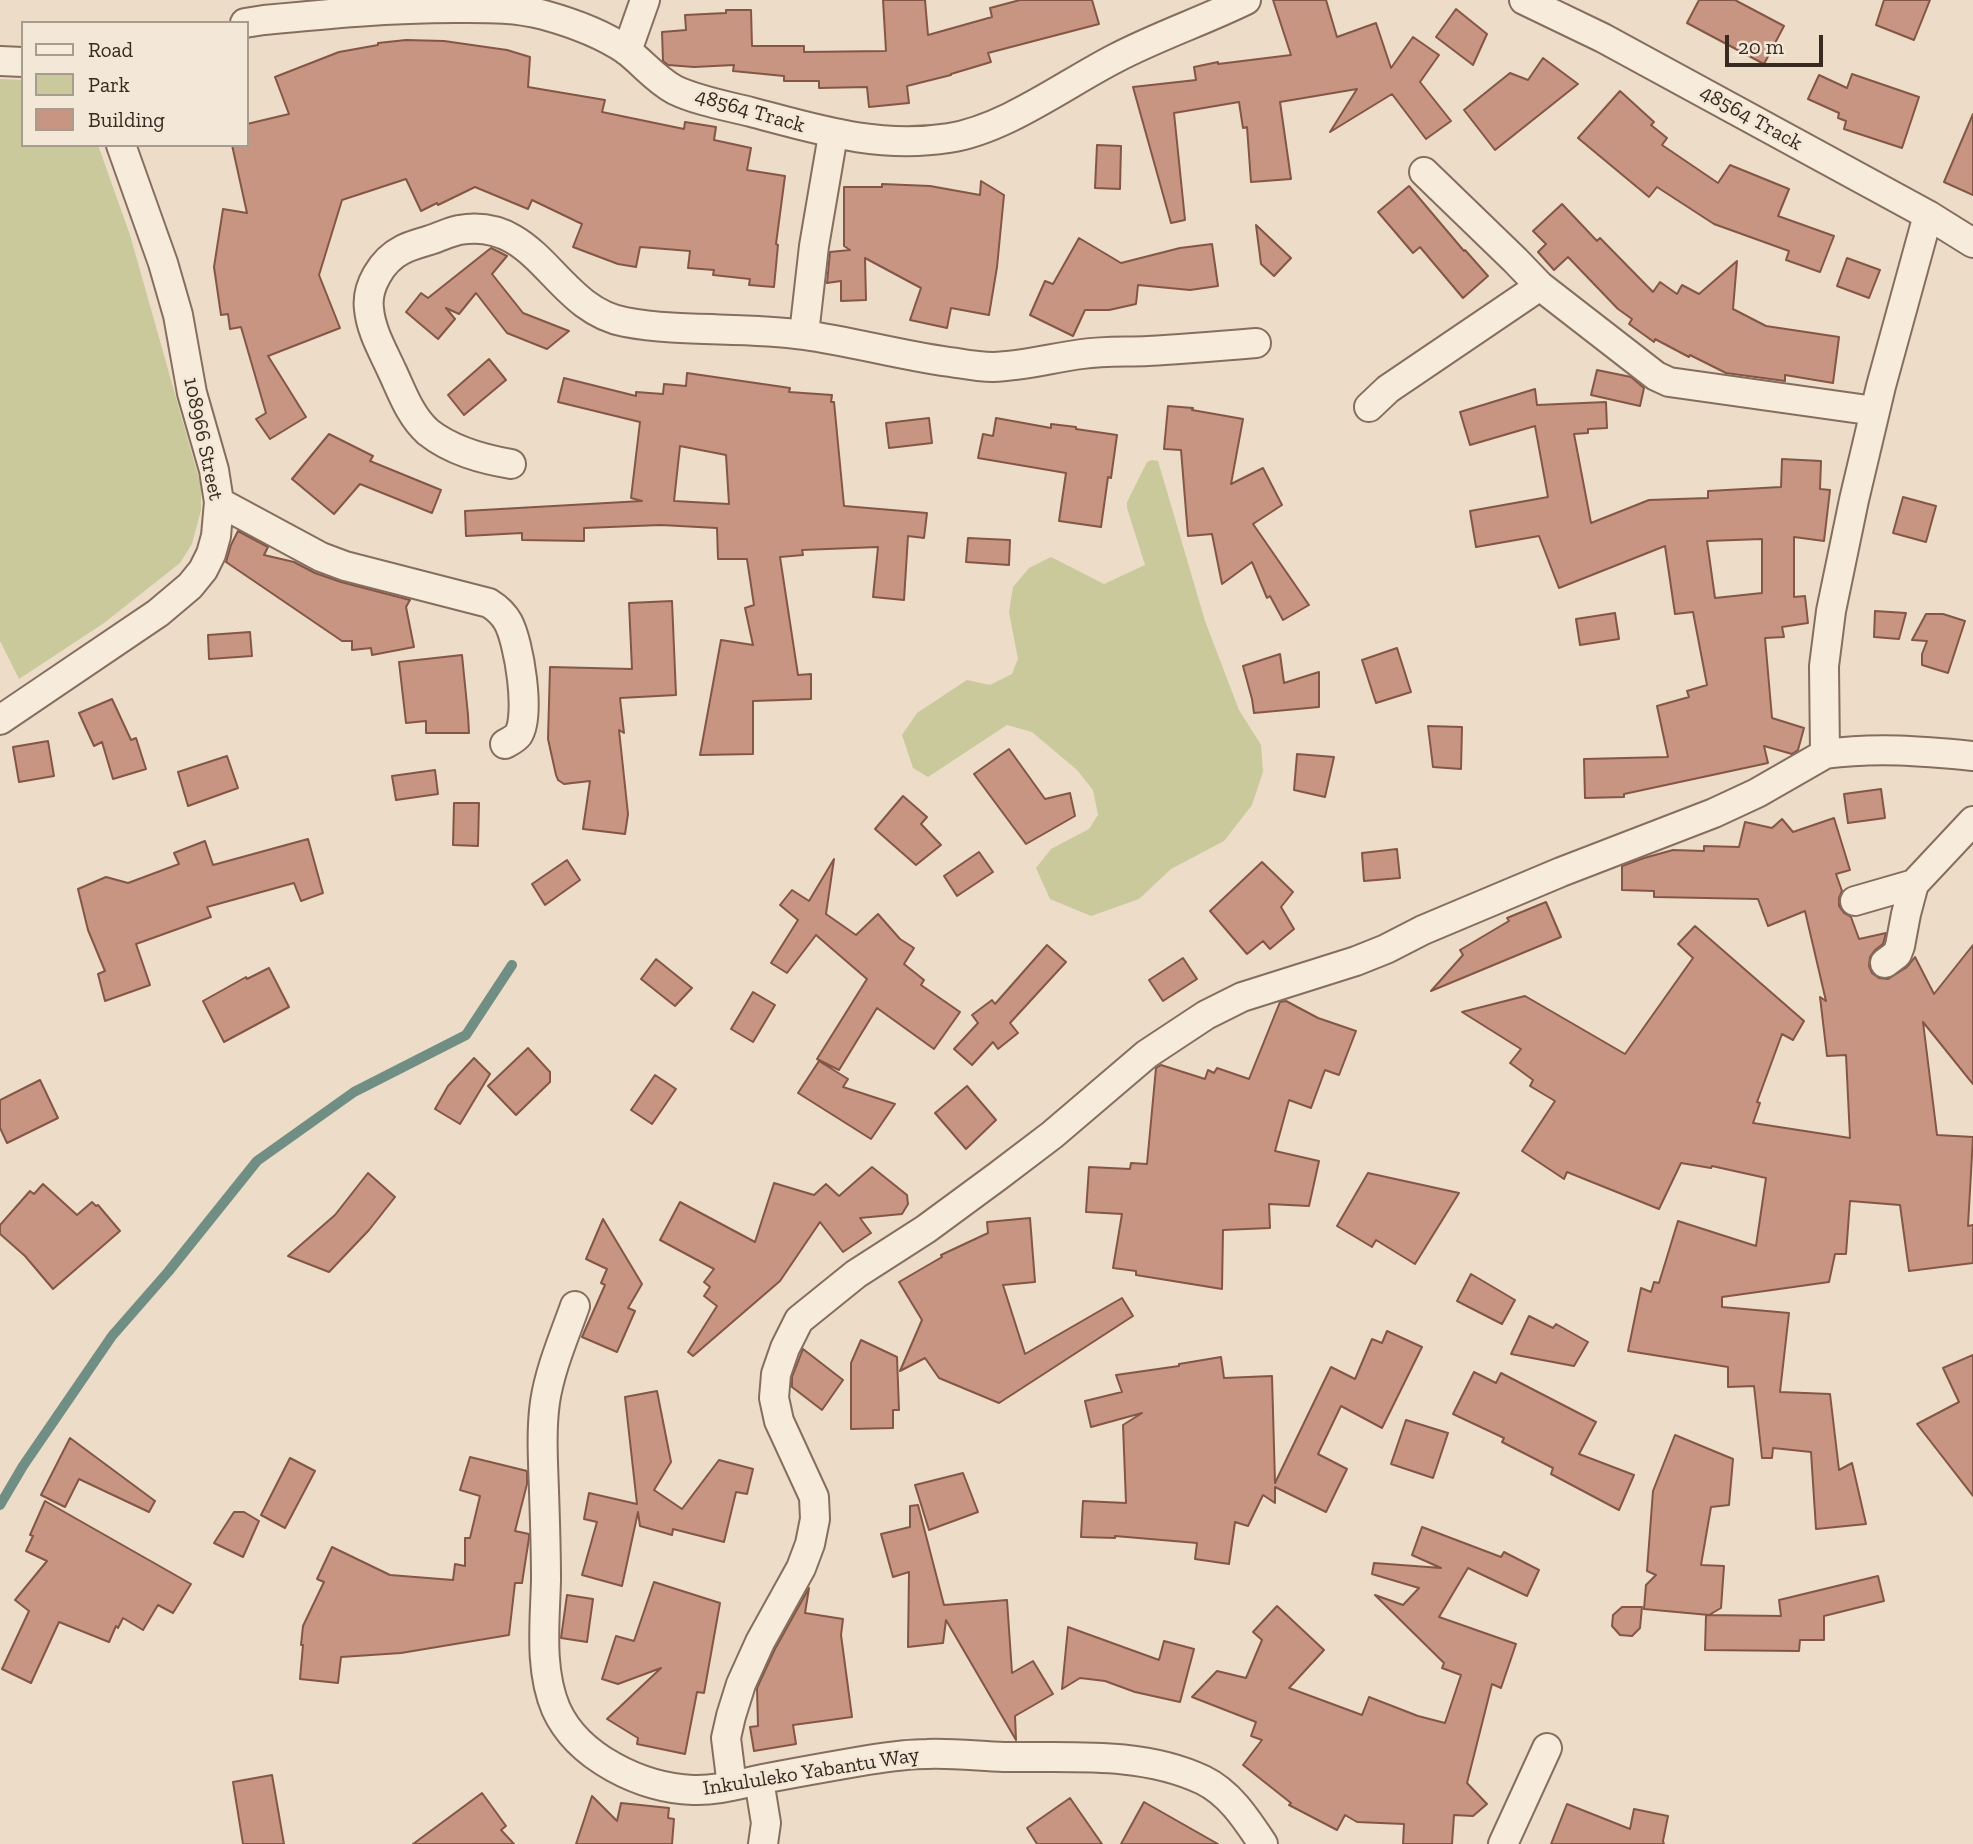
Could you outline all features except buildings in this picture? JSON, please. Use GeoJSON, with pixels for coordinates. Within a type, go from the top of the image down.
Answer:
{"type":"FeatureCollection","features":[{"type":"Feature","properties":{"kind":"street"},"geometry":{"type":"LineString","coordinates":[[627,51],[645,0]]}},
{"type":"Feature","properties":{"kind":"street","name":"48564 Track"},"geometry":{"type":"LineString","coordinates":[[248,23],[410,8],[508,9],[541,14],[578,25],[602,36],[627,51],[657,79],[705,100],[834,135],[919,142],[953,137],[990,125],[1034,105],[1116,58],[1246,0]]}},
{"type":"Feature","properties":{"kind":"street","name":"48564 Track"},"geometry":{"type":"LineString","coordinates":[[1524,0],[1603,38],[1928,215],[1973,243]]}},
{"type":"Feature","properties":{"kind":"street"},"geometry":{"type":"LineString","coordinates":[[0,61],[21,62]]}},
{"type":"Feature","properties":{"kind":"street"},"geometry":{"type":"LineString","coordinates":[[804,334],[814,246],[834,135]]}},
{"type":"Feature","properties":{"kind":"street","name":"108966 Street"},"geometry":{"type":"LineString","coordinates":[[0,720],[158,613],[190,586],[203,570],[216,536],[219,502],[214,470],[192,393],[178,316],[163,263],[122,147]]}},
{"type":"Feature","properties":{"kind":"street"},"geometry":{"type":"LineString","coordinates":[[1424,172],[1540,286],[1647,371],[1669,382],[1875,411]]}},
{"type":"Feature","properties":{"kind":"street"},"geometry":{"type":"LineString","coordinates":[[1825,754],[1825,666],[1831,611],[1875,411],[1928,215]]}},
{"type":"Feature","properties":{"kind":"street"},"geometry":{"type":"LineString","coordinates":[[511,464],[487,460],[442,442],[426,430],[409,408],[372,327],[369,309],[369,296],[374,281],[385,262],[401,250],[457,231],[474,229],[506,234],[526,247],[579,300],[595,312],[610,318],[664,326],[804,334],[938,361],[991,367],[1084,353],[1256,343]]}},
{"type":"Feature","properties":{"kind":"street"},"geometry":{"type":"LineString","coordinates":[[1370,407],[1388,389],[1540,286]]}},
{"type":"Feature","properties":{"kind":"street"},"geometry":{"type":"LineString","coordinates":[[219,502],[321,557],[345,566],[489,603],[500,611],[509,622],[514,635],[524,691],[524,722],[514,739],[505,744]]}},
{"type":"Feature","properties":{"kind":"street"},"geometry":{"type":"LineString","coordinates":[[732,1786],[726,1738],[731,1716],[741,1684],[801,1568],[815,1519],[814,1497],[779,1421],[774,1398],[776,1374],[799,1320],[856,1274],[926,1229],[1052,1135],[1147,1054],[1206,1015],[1242,998],[1356,961],[1561,872],[1714,813],[1757,793],[1825,754],[1860,749],[1973,756]]}},
{"type":"Feature","properties":{"kind":"street"},"geometry":{"type":"LineString","coordinates":[[1885,963],[1896,954],[1900,946],[1914,884],[1973,821]]}},
{"type":"Feature","properties":{"kind":"street"},"geometry":{"type":"LineString","coordinates":[[1855,901],[1914,884]]}},
{"type":"Feature","properties":{"kind":"street","name":"Inkululeko Yabantu Way"},"geometry":{"type":"LineString","coordinates":[[575,1306],[545,1399],[542,1431],[546,1529],[545,1669],[557,1711],[587,1749],[622,1771],[650,1782],[673,1788],[709,1790],[895,1756],[929,1753],[1096,1758],[1140,1762],[1172,1768],[1205,1781],[1226,1795],[1247,1819],[1263,1844]]}},
{"type":"Feature","properties":{"kind":"street"},"geometry":{"type":"LineString","coordinates":[[1503,1844],[1547,1748]]}},
{"type":"Feature","properties":{"kind":"street"},"geometry":{"type":"LineString","coordinates":[[759,1780],[766,1823],[763,1844]]}},
{"type":"Feature","properties":{"kind":"green space"},"geometry":{"type":"Polygon","coordinates":[[[0,79],[21,80],[21,147],[99,147],[130,235],[201,486],[201,510],[192,544],[180,563],[104,623],[19,679],[0,641],[0,79]]]}},
{"type":"Feature","properties":{"kind":"green space"},"geometry":{"type":"Polygon","coordinates":[[[1158,461],[1205,621],[1239,710],[1261,745],[1263,772],[1252,805],[1224,841],[1171,869],[1139,899],[1091,916],[1050,899],[1036,868],[1051,849],[1089,829],[1098,815],[1093,790],[1077,770],[1032,732],[1007,725],[928,777],[913,768],[902,735],[917,713],[967,680],[990,685],[1012,674],[1018,659],[1009,612],[1013,587],[1029,568],[1051,557],[1104,584],[1145,565],[1127,502],[1147,462],[1158,461]]]}},
{"type":"Feature","properties":{"kind":"waterway"},"geometry":{"type":"LineString","coordinates":[[0,1505],[23,1466],[112,1336],[168,1272],[257,1161],[354,1092],[466,1035],[512,965]]}}]}
